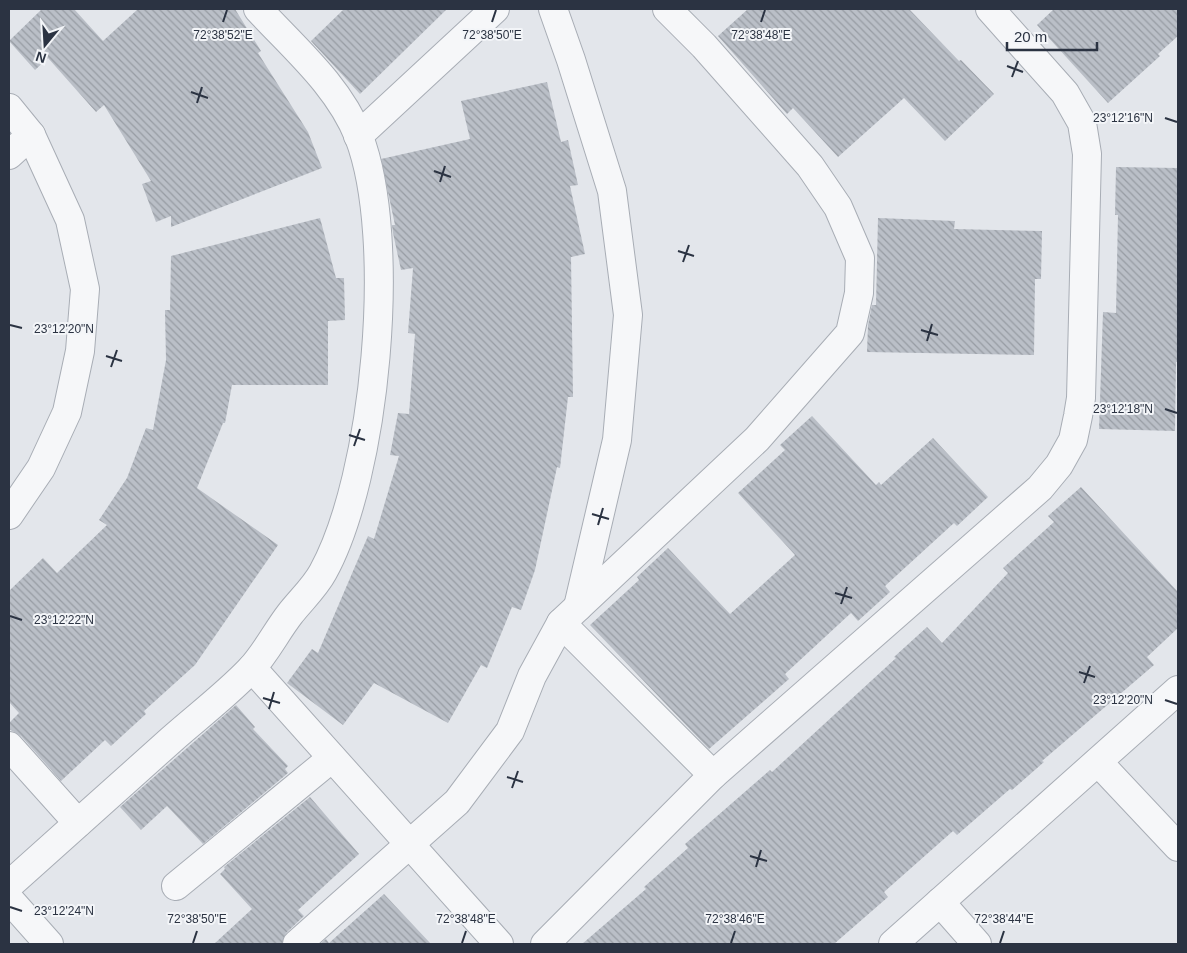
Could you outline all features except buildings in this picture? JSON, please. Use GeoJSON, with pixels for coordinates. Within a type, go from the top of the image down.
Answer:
{"type":"FeatureCollection","features":[{"type":"Feature","properties":{"kind":"street"},"geometry":{"type":"LineString","coordinates":[[9,885],[252,668],[322,573],[340,532],[354,486],[368,420],[376,339],[379,278],[376,225],[369,170],[358,136],[338,95],[258,9]]}},
{"type":"Feature","properties":{"kind":"street"},"geometry":{"type":"LineString","coordinates":[[358,136],[495,9]]}},
{"type":"Feature","properties":{"kind":"street"},"geometry":{"type":"LineString","coordinates":[[553,9],[572,60],[612,191],[628,315],[616,440],[569,615]]}},
{"type":"Feature","properties":{"kind":"street"},"geometry":{"type":"LineString","coordinates":[[297,944],[457,802],[510,732],[532,676],[569,615],[757,439],[850,333],[859,293],[860,258],[838,207],[810,166],[704,46],[666,9]]}},
{"type":"Feature","properties":{"kind":"street"},"geometry":{"type":"LineString","coordinates":[[545,944],[712,775],[1040,488],[1059,465],[1073,440],[1081,398],[1087,154],[1082,124],[1065,94],[990,9]]}},
{"type":"Feature","properties":{"kind":"street"},"geometry":{"type":"LineString","coordinates":[[9,108],[31,135],[70,220],[84,289],[80,351],[67,412],[41,468],[9,515]]}},
{"type":"Feature","properties":{"kind":"street"},"geometry":{"type":"LineString","coordinates":[[9,155],[31,135]]}},
{"type":"Feature","properties":{"kind":"street"},"geometry":{"type":"LineString","coordinates":[[569,615],[712,775]]}},
{"type":"Feature","properties":{"kind":"street"},"geometry":{"type":"LineString","coordinates":[[252,668],[410,844],[489,941]]}},
{"type":"Feature","properties":{"kind":"street"},"geometry":{"type":"LineString","coordinates":[[893,944],[1178,690]]}},
{"type":"Feature","properties":{"kind":"street"},"geometry":{"type":"LineString","coordinates":[[9,746],[78,823]]}},
{"type":"Feature","properties":{"kind":"street"},"geometry":{"type":"LineString","coordinates":[[176,886],[332,758]]}},
{"type":"Feature","properties":{"kind":"street"},"geometry":{"type":"LineString","coordinates":[[1098,762],[1178,847]]}},
{"type":"Feature","properties":{"kind":"street"},"geometry":{"type":"LineString","coordinates":[[9,899],[49,944]]}},
{"type":"Feature","properties":{"kind":"street"},"geometry":{"type":"LineString","coordinates":[[940,902],[978,944]]}}]}
